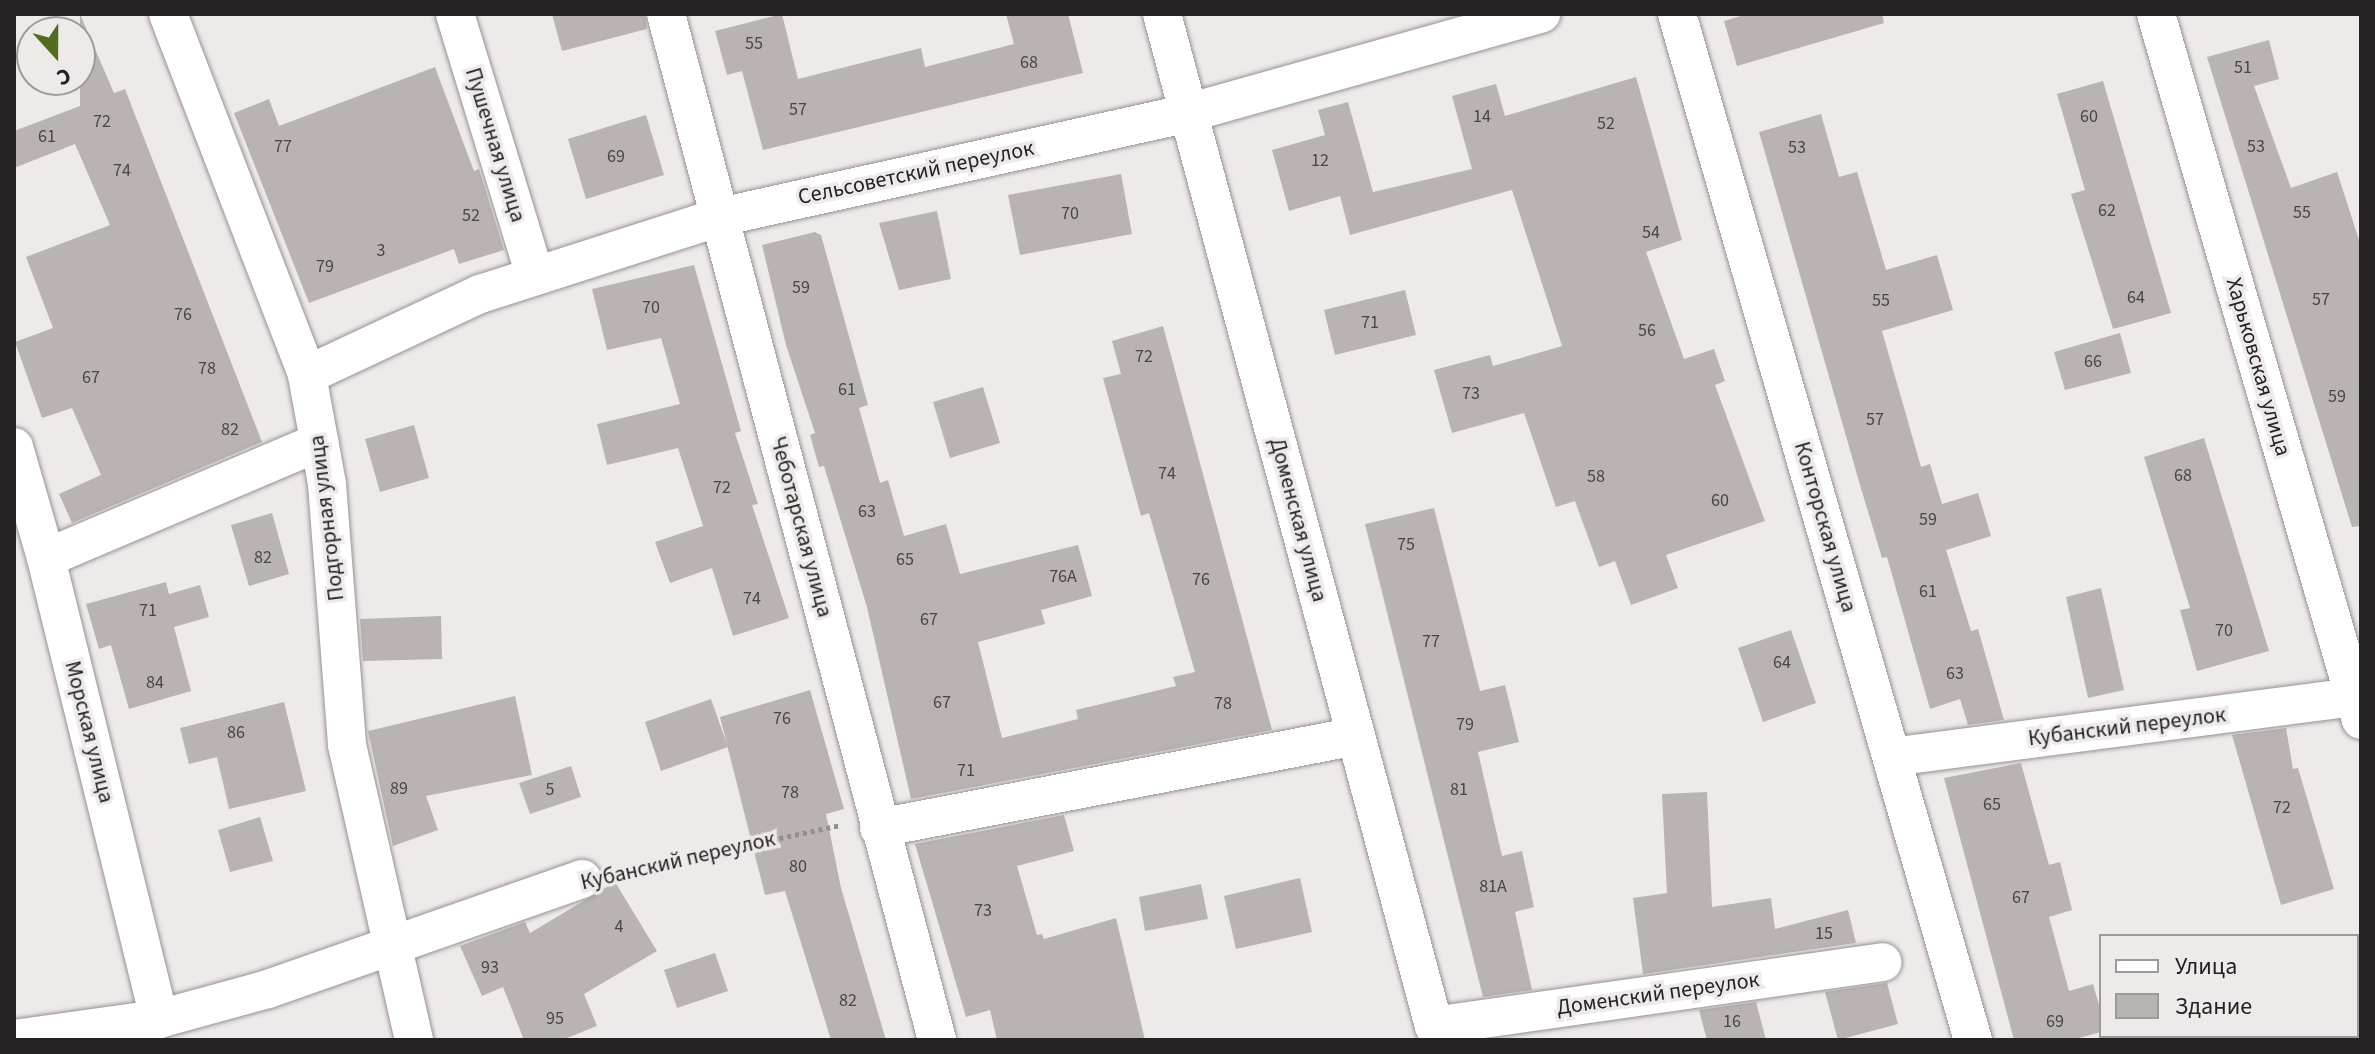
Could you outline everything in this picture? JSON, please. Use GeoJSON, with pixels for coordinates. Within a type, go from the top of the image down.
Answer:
{"type":"FeatureCollection","features":[{"type":"Feature","properties":{"kind":"street","name":"Подгорная улица"},"geometry":{"type":"LineString","coordinates":[[168,14],[307,375],[319,442],[347,745],[414,1040]]}},
{"type":"Feature","properties":{"kind":"street","name":"Пушечная улица"},"geometry":{"type":"LineString","coordinates":[[455,14],[535,276]]}},
{"type":"Feature","properties":{"kind":"street","name":"Чеботарская улица"},"geometry":{"type":"LineString","coordinates":[[666,14],[937,1040]]}},
{"type":"Feature","properties":{"kind":"street","name":"Доменская улица"},"geometry":{"type":"LineString","coordinates":[[1162,14],[1434,1026]]}},
{"type":"Feature","properties":{"kind":"street","name":"Сельсоветский переулок"},"geometry":{"type":"LineString","coordinates":[[307,375],[480,294],[720,217],[1188,113],[1541,14]]}},
{"type":"Feature","properties":{"kind":"street","name":"Конторская улица"},"geometry":{"type":"LineString","coordinates":[[1677,14],[1973,1040]]}},
{"type":"Feature","properties":{"kind":"street","name":"Харьковская улица"},"geometry":{"type":"LineString","coordinates":[[2156,14],[2359,705]]}},
{"type":"Feature","properties":{"kind":"street"},"geometry":{"type":"LineString","coordinates":[[46,558],[319,442]]}},
{"type":"Feature","properties":{"kind":"street","name":"Морская улица"},"geometry":{"type":"LineString","coordinates":[[14,447],[46,558],[159,1019]]}},
{"type":"Feature","properties":{"kind":"street","name":"Кубанский переулок"},"geometry":{"type":"LineString","coordinates":[[1892,757],[2359,705]]}},
{"type":"Feature","properties":{"kind":"street"},"geometry":{"type":"LineString","coordinates":[[879,828],[1356,736]]}},
{"type":"Feature","properties":{"kind":"street","name":"Кубанский переулок"},"geometry":{"type":"LineString","coordinates":[[14,1039],[159,1019],[268,989],[582,879]]}},
{"type":"Feature","properties":{"kind":"street","name":"Доменский переулок"},"geometry":{"type":"LineString","coordinates":[[1434,1026],[1882,962]]}},
{"type":"Feature","properties":{"kind":"path","name":"Кубанский переулок"},"geometry":{"type":"LineString","coordinates":[[582,879],[841,825],[879,828]]}},
{"type":"Feature","properties":{"kind":"building"},"geometry":{"type":"Polygon","coordinates":[[[552,14],[645,14],[647,29],[562,51],[552,14]]]}},
{"type":"Feature","properties":{"kind":"building"},"geometry":{"type":"Polygon","coordinates":[[[782,14],[798,79],[921,48],[925,67],[1014,44],[1006,14],[1068,14],[1083,73],[763,150],[742,71],[727,75],[715,31],[782,14]]]}},
{"type":"Feature","properties":{"kind":"building"},"geometry":{"type":"Polygon","coordinates":[[[1747,14],[1882,14],[1884,23],[1737,66],[1724,21],[1747,14]]]}},
{"type":"Feature","properties":{"kind":"building"},"geometry":{"type":"Polygon","coordinates":[[[2269,40],[2279,79],[2254,86],[2291,188],[2337,172],[2361,246],[2361,526],[2352,527],[2207,57],[2269,40]]]}},
{"type":"Feature","properties":{"kind":"building"},"geometry":{"type":"Polygon","coordinates":[[[96,51],[114,93],[125,89],[262,442],[72,523],[59,494],[101,475],[72,408],[42,418],[15,342],[53,328],[26,257],[110,225],[75,144],[14,168],[14,131],[80,106],[80,96],[96,96],[96,51]]]}},
{"type":"Feature","properties":{"kind":"building"},"geometry":{"type":"Polygon","coordinates":[[[435,67],[474,171],[479,169],[504,250],[459,264],[454,249],[309,303],[234,113],[269,99],[279,126],[435,67]]]}},
{"type":"Feature","properties":{"kind":"building"},"geometry":{"type":"Polygon","coordinates":[[[1636,77],[1682,240],[1646,252],[1684,359],[1714,349],[1725,381],[1715,385],[1765,521],[1666,555],[1678,588],[1631,605],[1615,561],[1599,567],[1575,501],[1556,507],[1524,413],[1452,433],[1434,370],[1490,355],[1493,366],[1562,346],[1512,190],[1350,235],[1340,196],[1289,211],[1272,150],[1325,135],[1318,110],[1348,102],[1373,192],[1472,169],[1452,96],[1496,84],[1505,116],[1636,77]]]}},
{"type":"Feature","properties":{"kind":"building"},"geometry":{"type":"Polygon","coordinates":[[[2103,81],[2171,313],[2113,329],[2071,194],[2085,190],[2057,94],[2103,81]]]}},
{"type":"Feature","properties":{"kind":"building"},"geometry":{"type":"Polygon","coordinates":[[[1821,114],[1839,177],[1857,172],[1886,270],[1937,255],[1953,310],[1882,331],[1921,467],[1930,464],[1942,504],[1978,493],[1991,536],[1946,550],[1971,631],[1978,629],[2004,720],[1968,725],[1960,699],[1930,709],[1887,557],[1882,558],[1759,132],[1821,114]]]}},
{"type":"Feature","properties":{"kind":"building"},"geometry":{"type":"Polygon","coordinates":[[[646,115],[664,175],[586,199],[568,139],[646,115]]]}},
{"type":"Feature","properties":{"kind":"building"},"geometry":{"type":"Polygon","coordinates":[[[1121,174],[1132,234],[1020,255],[1008,195],[1121,174]]]}},
{"type":"Feature","properties":{"kind":"building"},"geometry":{"type":"Polygon","coordinates":[[[937,211],[951,279],[899,290],[879,223],[937,211]]]}},
{"type":"Feature","properties":{"kind":"building"},"geometry":{"type":"Polygon","coordinates":[[[815,232],[821,235],[868,405],[859,408],[880,483],[888,480],[904,536],[946,524],[960,574],[1078,545],[1092,596],[1041,610],[1045,624],[978,642],[1002,738],[1078,719],[1076,710],[1176,686],[1173,677],[1195,672],[1149,513],[1141,516],[1103,378],[1121,374],[1112,341],[1163,326],[1272,730],[911,799],[867,607],[824,466],[819,467],[810,435],[815,433],[786,345],[762,245],[815,232]]]}},
{"type":"Feature","properties":{"kind":"building"},"geometry":{"type":"Polygon","coordinates":[[[694,265],[741,431],[735,433],[758,504],[752,505],[789,618],[733,636],[712,568],[670,583],[655,542],[703,526],[678,448],[607,465],[597,424],[680,404],[661,338],[607,350],[592,289],[694,265]]]}},
{"type":"Feature","properties":{"kind":"building"},"geometry":{"type":"Polygon","coordinates":[[[1405,290],[1416,335],[1335,355],[1324,310],[1405,290]]]}},
{"type":"Feature","properties":{"kind":"building"},"geometry":{"type":"Polygon","coordinates":[[[2120,333],[2131,373],[2065,390],[2054,352],[2120,333]]]}},
{"type":"Feature","properties":{"kind":"building"},"geometry":{"type":"Polygon","coordinates":[[[983,387],[1000,443],[950,458],[933,402],[983,387]]]}},
{"type":"Feature","properties":{"kind":"building"},"geometry":{"type":"Polygon","coordinates":[[[414,425],[429,478],[380,492],[365,439],[414,425]]]}},
{"type":"Feature","properties":{"kind":"building"},"geometry":{"type":"Polygon","coordinates":[[[2204,438],[2269,651],[2197,671],[2180,610],[2190,608],[2144,457],[2204,438]]]}},
{"type":"Feature","properties":{"kind":"building"},"geometry":{"type":"Polygon","coordinates":[[[1434,508],[1480,691],[1505,685],[1519,742],[1478,752],[1502,856],[1522,851],[1534,907],[1515,912],[1532,990],[1483,997],[1365,524],[1434,508]]]}},
{"type":"Feature","properties":{"kind":"building"},"geometry":{"type":"Polygon","coordinates":[[[272,513],[289,574],[249,586],[231,525],[272,513]]]}},
{"type":"Feature","properties":{"kind":"building"},"geometry":{"type":"Polygon","coordinates":[[[166,582],[169,594],[200,585],[209,617],[174,627],[191,691],[129,709],[111,645],[99,649],[86,604],[166,582]]]}},
{"type":"Feature","properties":{"kind":"building"},"geometry":{"type":"Polygon","coordinates":[[[2101,588],[2124,690],[2088,698],[2066,597],[2101,588]]]}},
{"type":"Feature","properties":{"kind":"building"},"geometry":{"type":"Polygon","coordinates":[[[441,616],[442,659],[363,661],[360,619],[441,616]]]}},
{"type":"Feature","properties":{"kind":"building"},"geometry":{"type":"Polygon","coordinates":[[[1791,630],[1816,703],[1763,722],[1738,648],[1791,630]]]}},
{"type":"Feature","properties":{"kind":"building"},"geometry":{"type":"Polygon","coordinates":[[[810,690],[844,809],[826,814],[841,888],[886,1040],[831,1040],[785,891],[765,895],[720,717],[810,690]]]}},
{"type":"Feature","properties":{"kind":"building"},"geometry":{"type":"Polygon","coordinates":[[[515,696],[532,775],[426,796],[438,830],[393,846],[368,731],[515,696]]]}},
{"type":"Feature","properties":{"kind":"building"},"geometry":{"type":"Polygon","coordinates":[[[711,699],[728,747],[661,771],[645,722],[711,699]]]}},
{"type":"Feature","properties":{"kind":"building"},"geometry":{"type":"Polygon","coordinates":[[[284,702],[306,791],[229,809],[217,757],[189,764],[180,728],[284,702]]]}},
{"type":"Feature","properties":{"kind":"building"},"geometry":{"type":"Polygon","coordinates":[[[2286,728],[2293,769],[2298,768],[2334,889],[2281,905],[2232,735],[2286,728]]]}},
{"type":"Feature","properties":{"kind":"building"},"geometry":{"type":"Polygon","coordinates":[[[2021,763],[2049,865],[2060,862],[2072,910],[2049,917],[2069,991],[2093,984],[2099,1005],[2099,1033],[2072,1040],[2014,1040],[1944,778],[2021,763]]]}},
{"type":"Feature","properties":{"kind":"building"},"geometry":{"type":"Polygon","coordinates":[[[571,766],[581,797],[530,814],[519,783],[571,766]]]}},
{"type":"Feature","properties":{"kind":"building"},"geometry":{"type":"Polygon","coordinates":[[[1707,792],[1712,907],[1771,898],[1775,929],[1848,910],[1856,943],[1643,974],[1633,898],[1667,893],[1662,794],[1707,792]]]}},
{"type":"Feature","properties":{"kind":"building"},"geometry":{"type":"Polygon","coordinates":[[[1064,815],[1074,851],[1017,866],[1037,935],[1042,934],[1044,939],[1116,918],[1145,1040],[997,1040],[990,1010],[966,1017],[915,844],[1064,815]]]}},
{"type":"Feature","properties":{"kind":"building"},"geometry":{"type":"Polygon","coordinates":[[[260,817],[273,861],[230,872],[218,830],[260,817]]]}},
{"type":"Feature","properties":{"kind":"building"},"geometry":{"type":"Polygon","coordinates":[[[1300,878],[1312,932],[1236,949],[1224,896],[1300,878]]]}},
{"type":"Feature","properties":{"kind":"building"},"geometry":{"type":"Polygon","coordinates":[[[615,882],[657,951],[584,994],[597,1026],[562,1040],[524,1040],[503,987],[482,996],[460,946],[525,922],[530,933],[615,882]]]}},
{"type":"Feature","properties":{"kind":"building"},"geometry":{"type":"Polygon","coordinates":[[[1201,884],[1208,919],[1145,931],[1139,897],[1201,884]]]}},
{"type":"Feature","properties":{"kind":"building"},"geometry":{"type":"Polygon","coordinates":[[[715,953],[728,991],[677,1008],[664,970],[715,953]]]}},
{"type":"Feature","properties":{"kind":"building"},"geometry":{"type":"Polygon","coordinates":[[[1887,983],[1898,1024],[1838,1040],[1825,992],[1887,983]]]}},
{"type":"Feature","properties":{"kind":"building"},"geometry":{"type":"Polygon","coordinates":[[[1756,1002],[1766,1040],[1707,1040],[1699,1010],[1756,1002]]]}}]}
